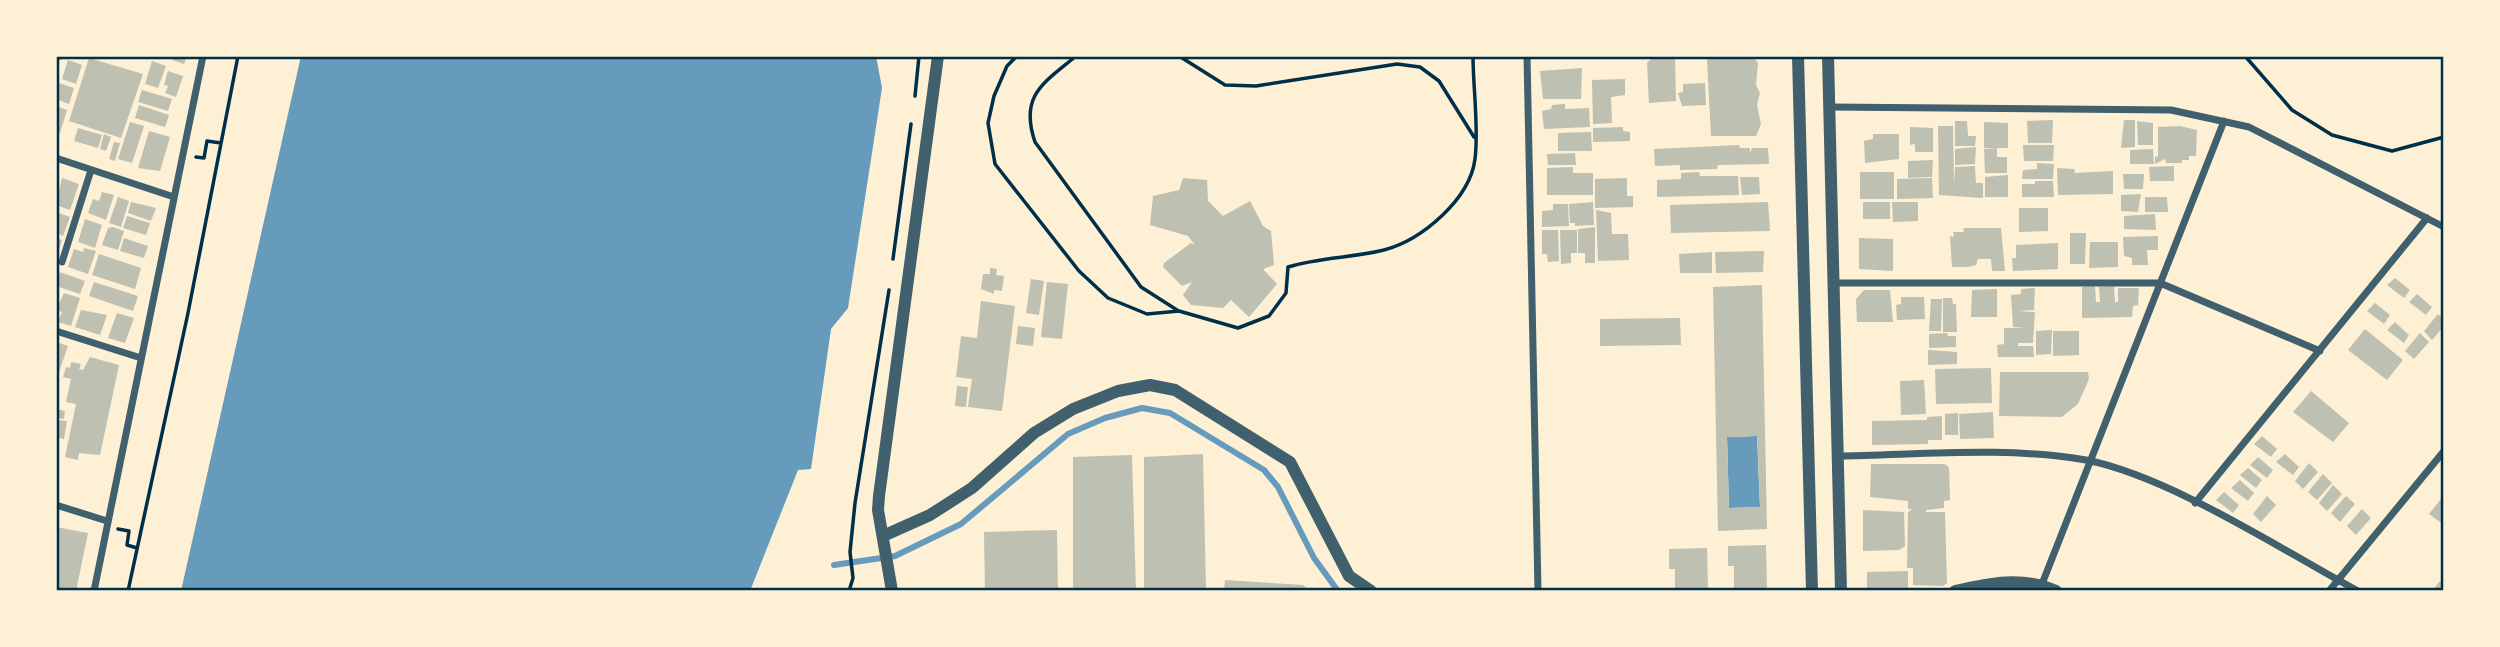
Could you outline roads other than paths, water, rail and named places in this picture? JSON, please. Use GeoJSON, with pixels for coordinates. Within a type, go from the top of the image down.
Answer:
{"type":"FeatureCollection","features":[{"type":"Feature","properties":{"kind":"street"},"geometry":{"type":"LineString","coordinates":[[93,591],[203,56]]}},
{"type":"Feature","properties":{"kind":"street"},"geometry":{"type":"LineString","coordinates":[[892,591],[879,496],[938,56]]}},
{"type":"Feature","properties":{"kind":"street"},"geometry":{"type":"LineString","coordinates":[[1527,56],[1538,591]]}},
{"type":"Feature","properties":{"kind":"street"},"geometry":{"type":"LineString","coordinates":[[1798,56],[1812,591]]}},
{"type":"Feature","properties":{"kind":"street"},"geometry":{"type":"LineString","coordinates":[[1828,56],[1841,591]]}},
{"type":"Feature","properties":{"kind":"street"},"geometry":{"type":"LineString","coordinates":[[1829,107],[2171,110],[2249,127],[2444,226]]}},
{"type":"Feature","properties":{"kind":"street"},"geometry":{"type":"LineString","coordinates":[[2042,584],[2224,121]]}},
{"type":"Feature","properties":{"kind":"street"},"geometry":{"type":"LineString","coordinates":[[56,158],[174,197]]}},
{"type":"Feature","properties":{"kind":"street"},"geometry":{"type":"LineString","coordinates":[[62,262],[91,170]]}},
{"type":"Feature","properties":{"kind":"street"},"geometry":{"type":"LineString","coordinates":[[2195,503],[2427,218]]}},
{"type":"Feature","properties":{"kind":"street"},"geometry":{"type":"LineString","coordinates":[[1835,283],[2160,283],[2320,351]]}},
{"type":"Feature","properties":{"kind":"street"},"geometry":{"type":"LineString","coordinates":[[56,331],[141,358]]}},
{"type":"Feature","properties":{"kind":"street"},"geometry":{"type":"LineString","coordinates":[[883,536],[930,515],[972,488],[1034,433],[1073,409],[1118,391],[1150,385],[1175,390],[1290,462],[1349,576],[1371,591]]}},
{"type":"Feature","properties":{"kind":"street"},"geometry":{"type":"LineString","coordinates":[[2329,591],[2444,451]]}},
{"type":"Feature","properties":{"kind":"street"},"geometry":{"type":"LineString","coordinates":[[1837,456],[2034,453],[2089,461],[2142,478],[2195,503],[2358,591]]}},
{"type":"Feature","properties":{"kind":"street"},"geometry":{"type":"LineString","coordinates":[[56,505],[107,521]]}},
{"type":"Feature","properties":{"kind":"street"},"geometry":{"type":"LineString","coordinates":[[1955,591],[2007,582],[2042,584],[2056,591]]}},
{"type":"Feature","properties":{"kind":"water"},"geometry":{"type":"Polygon","coordinates":[[[301,56],[876,56],[882,88],[848,308],[831,329],[811,469],[798,470],[750,591],[181,591],[301,56]]]}},
{"type":"Feature","properties":{"kind":"water"},"geometry":{"type":"Polygon","coordinates":[[[1757,436],[1760,507],[1729,508],[1727,437],[1757,436]]]}},
{"type":"Feature","properties":{"kind":"waterway"},"geometry":{"type":"LineString","coordinates":[[834,565],[895,556],[961,524],[1068,434],[1105,418],[1142,408],[1170,413],[1264,470],[1278,487],[1314,558],[1338,591]]}}]}
